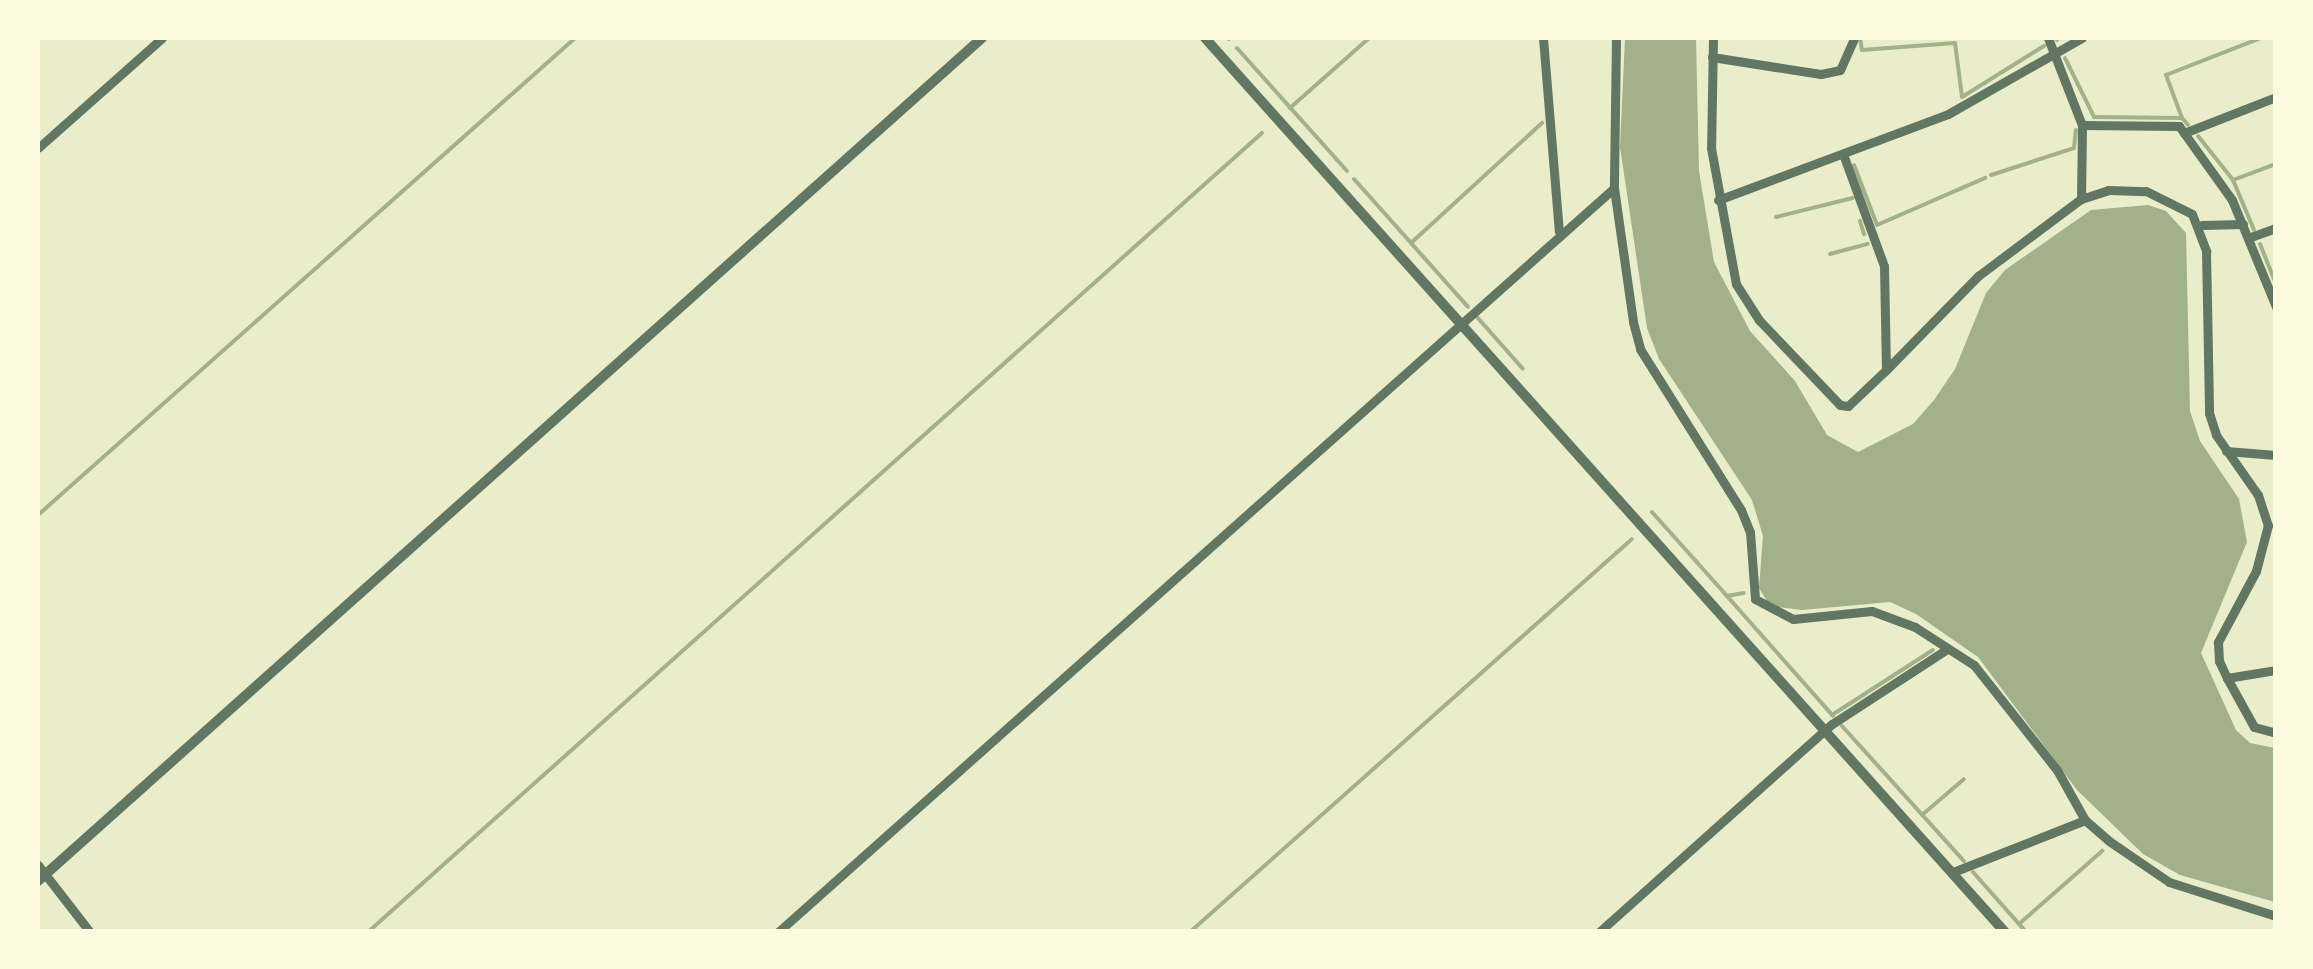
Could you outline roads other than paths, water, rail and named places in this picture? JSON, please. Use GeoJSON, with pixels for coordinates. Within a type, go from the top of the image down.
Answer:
{"type":"FeatureCollection","features":[{"type":"Feature","properties":{"kind":"street"},"geometry":{"type":"LineString","coordinates":[[38,148],[162,38]]}},
{"type":"Feature","properties":{"kind":"street"},"geometry":{"type":"LineString","coordinates":[[90,932],[40,874],[982,38]]}},
{"type":"Feature","properties":{"kind":"street"},"geometry":{"type":"LineString","coordinates":[[1204,38],[2005,932]]}},
{"type":"Feature","properties":{"kind":"street"},"geometry":{"type":"LineString","coordinates":[[1543,38],[1559,230]]}},
{"type":"Feature","properties":{"kind":"street"},"geometry":{"type":"LineString","coordinates":[[1616,38],[1614,188],[1640,349],[1741,510],[1750,532],[1754,599],[1793,619],[1872,610],[1894,615],[1974,665],[2015,712],[2084,820],[2169,882],[2276,916]]}},
{"type":"Feature","properties":{"kind":"street"},"geometry":{"type":"LineString","coordinates":[[1713,38],[1709,128],[1718,200],[1736,284],[1758,320],[1831,401],[1848,406],[1978,276],[2081,199],[2108,190],[2161,194],[2202,225],[2242,224]]}},
{"type":"Feature","properties":{"kind":"street"},"geometry":{"type":"LineString","coordinates":[[1712,57],[1820,74],[1840,70],[1854,38]]}},
{"type":"Feature","properties":{"kind":"street"},"geometry":{"type":"LineString","coordinates":[[2048,38],[2082,125],[2081,199]]}},
{"type":"Feature","properties":{"kind":"street"},"geometry":{"type":"LineString","coordinates":[[1718,200],[1948,114],[2053,49],[2082,38]]}},
{"type":"Feature","properties":{"kind":"street"},"geometry":{"type":"LineString","coordinates":[[2184,132],[2276,96]]}},
{"type":"Feature","properties":{"kind":"street"},"geometry":{"type":"LineString","coordinates":[[2082,125],[2179,126],[2223,184],[2276,307]]}},
{"type":"Feature","properties":{"kind":"street"},"geometry":{"type":"LineString","coordinates":[[1844,154],[1886,276],[1886,370]]}},
{"type":"Feature","properties":{"kind":"street"},"geometry":{"type":"LineString","coordinates":[[778,932],[1559,230],[1614,188]]}},
{"type":"Feature","properties":{"kind":"street"},"geometry":{"type":"LineString","coordinates":[[2202,225],[2206,391],[2226,451],[2258,495],[2268,525],[2256,571],[2218,642],[2227,678],[2254,727],[2276,733]]}},
{"type":"Feature","properties":{"kind":"street"},"geometry":{"type":"LineString","coordinates":[[2248,238],[2276,228]]}},
{"type":"Feature","properties":{"kind":"street"},"geometry":{"type":"LineString","coordinates":[[2226,451],[2276,455]]}},
{"type":"Feature","properties":{"kind":"street"},"geometry":{"type":"LineString","coordinates":[[1599,932],[1826,730],[1947,649]]}},
{"type":"Feature","properties":{"kind":"street"},"geometry":{"type":"LineString","coordinates":[[2227,678],[2276,670]]}},
{"type":"Feature","properties":{"kind":"street"},"geometry":{"type":"LineString","coordinates":[[1953,872],[2084,820]]}},
{"type":"Feature","properties":{"kind":"waterway"},"geometry":{"type":"LineString","coordinates":[[38,515],[575,38]]}},
{"type":"Feature","properties":{"kind":"waterway"},"geometry":{"type":"LineString","coordinates":[[1290,108],[1369,38]]}},
{"type":"Feature","properties":{"kind":"waterway"},"geometry":{"type":"LineString","coordinates":[[1860,38],[1862,50],[1955,43],[1962,97],[2044,46]]}},
{"type":"Feature","properties":{"kind":"waterway"},"geometry":{"type":"LineString","coordinates":[[2182,118],[2166,75],[2261,38]]}},
{"type":"Feature","properties":{"kind":"waterway"},"geometry":{"type":"LineString","coordinates":[[1237,48],[1347,171]]}},
{"type":"Feature","properties":{"kind":"waterway"},"geometry":{"type":"LineString","coordinates":[[2065,58],[2094,117],[2182,118],[2188,125]]}},
{"type":"Feature","properties":{"kind":"waterway"},"geometry":{"type":"LineString","coordinates":[[1411,243],[1542,123]]}},
{"type":"Feature","properties":{"kind":"waterway"},"geometry":{"type":"LineString","coordinates":[[1991,175],[2074,148],[2076,130]]}},
{"type":"Feature","properties":{"kind":"waterway"},"geometry":{"type":"LineString","coordinates":[[368,932],[1262,133]]}},
{"type":"Feature","properties":{"kind":"waterway"},"geometry":{"type":"LineString","coordinates":[[2198,136],[2233,180],[2254,230]]}},
{"type":"Feature","properties":{"kind":"waterway"},"geometry":{"type":"LineString","coordinates":[[2233,180],[2276,164]]}},
{"type":"Feature","properties":{"kind":"waterway"},"geometry":{"type":"LineString","coordinates":[[1854,165],[1877,225],[1985,178]]}},
{"type":"Feature","properties":{"kind":"waterway"},"geometry":{"type":"LineString","coordinates":[[1354,179],[1468,307]]}},
{"type":"Feature","properties":{"kind":"waterway"},"geometry":{"type":"LineString","coordinates":[[1776,217],[1853,198]]}},
{"type":"Feature","properties":{"kind":"waterway"},"geometry":{"type":"LineString","coordinates":[[1860,221],[1864,234]]}},
{"type":"Feature","properties":{"kind":"waterway"},"geometry":{"type":"LineString","coordinates":[[1830,254],[1868,244]]}},
{"type":"Feature","properties":{"kind":"waterway"},"geometry":{"type":"LineString","coordinates":[[2260,244],[2276,284]]}},
{"type":"Feature","properties":{"kind":"waterway"},"geometry":{"type":"LineString","coordinates":[[1477,317],[1523,369]]}},
{"type":"Feature","properties":{"kind":"waterway"},"geometry":{"type":"LineString","coordinates":[[1652,512],[1727,596],[1744,593]]}},
{"type":"Feature","properties":{"kind":"waterway"},"geometry":{"type":"LineString","coordinates":[[1190,932],[1632,539]]}},
{"type":"Feature","properties":{"kind":"waterway"},"geometry":{"type":"LineString","coordinates":[[1727,596],[1833,716]]}},
{"type":"Feature","properties":{"kind":"waterway"},"geometry":{"type":"LineString","coordinates":[[1832,715],[1933,650]]}},
{"type":"Feature","properties":{"kind":"waterway"},"geometry":{"type":"LineString","coordinates":[[1842,726],[1964,861]]}},
{"type":"Feature","properties":{"kind":"waterway"},"geometry":{"type":"LineString","coordinates":[[1922,815],[1964,779]]}},
{"type":"Feature","properties":{"kind":"waterway"},"geometry":{"type":"LineString","coordinates":[[2019,924],[2102,851]]}},
{"type":"Feature","properties":{"kind":"waterway"},"geometry":{"type":"LineString","coordinates":[[1973,872],[2026,932]]}}]}
